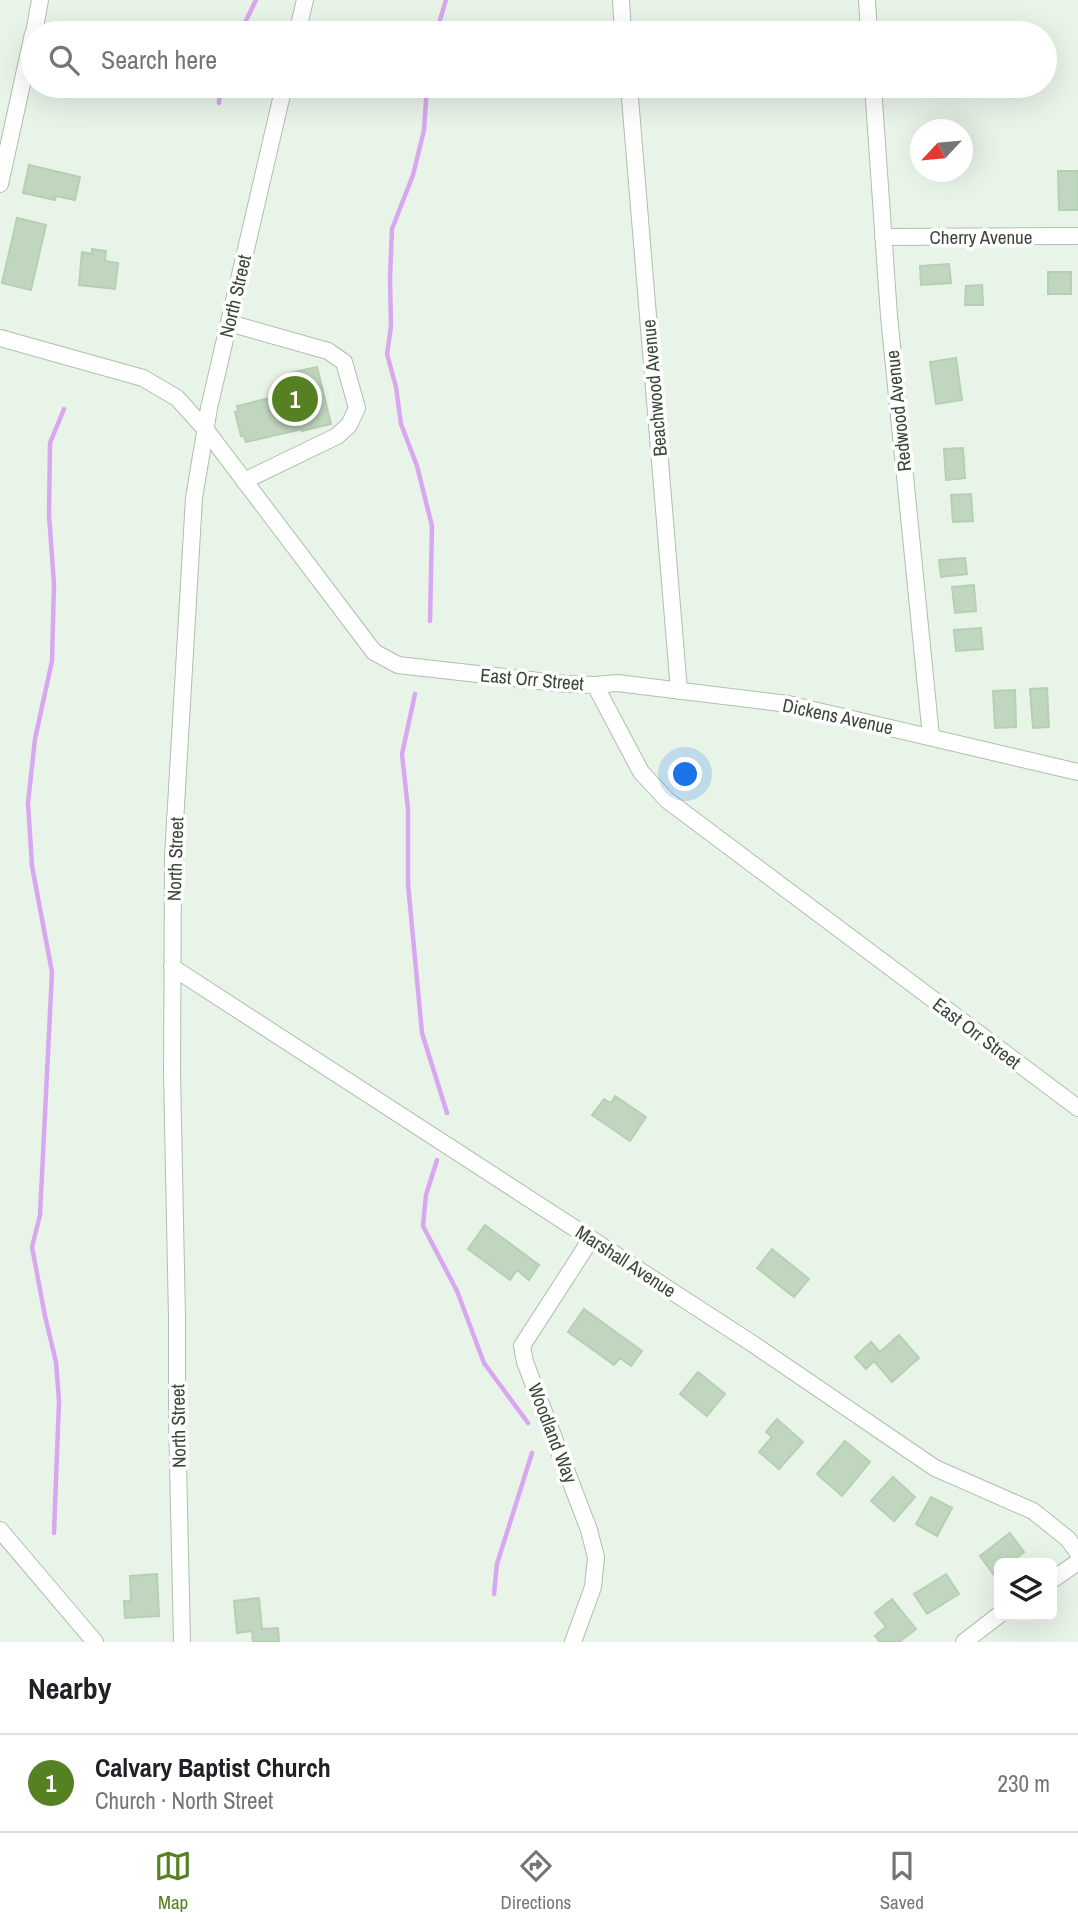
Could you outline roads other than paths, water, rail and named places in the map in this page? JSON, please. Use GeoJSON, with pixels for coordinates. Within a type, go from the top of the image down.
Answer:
{"type":"FeatureCollection","features":[{"type":"Feature","properties":{"kind":"street"},"geometry":{"type":"LineString","coordinates":[[36,21],[40,0]]}},
{"type":"Feature","properties":{"kind":"street"},"geometry":{"type":"LineString","coordinates":[[300,21],[304,0]]}},
{"type":"Feature","properties":{"kind":"street"},"geometry":{"type":"LineString","coordinates":[[621,0],[622,21]]}},
{"type":"Feature","properties":{"kind":"street"},"geometry":{"type":"LineString","coordinates":[[867,0],[868,21]]}},
{"type":"Feature","properties":{"kind":"street"},"geometry":{"type":"LineString","coordinates":[[0,184],[3,159],[21,84]]}},
{"type":"Feature","properties":{"kind":"street","name":"North Street"},"geometry":{"type":"LineString","coordinates":[[182,1642],[177,1417],[173,858],[194,498],[209,408],[282,98]]}},
{"type":"Feature","properties":{"kind":"street","name":"Beachwood Avenue"},"geometry":{"type":"LineString","coordinates":[[630,98],[678,691]]}},
{"type":"Feature","properties":{"kind":"street","name":"Redwood Avenue"},"geometry":{"type":"LineString","coordinates":[[874,98],[889,316],[931,737]]}},
{"type":"Feature","properties":{"kind":"street","name":"Cherry Avenue"},"geometry":{"type":"LineString","coordinates":[[883,237],[1078,236]]}},
{"type":"Feature","properties":{"kind":"street"},"geometry":{"type":"LineString","coordinates":[[229,323],[328,351],[344,362],[356,408],[349,425],[337,436],[244,481]]}},
{"type":"Feature","properties":{"kind":"street","name":"East Orr Street"},"geometry":{"type":"LineString","coordinates":[[0,338],[143,378],[177,398],[205,430],[374,652],[398,665],[595,685],[641,772],[667,800],[1078,1108]]}},
{"type":"Feature","properties":{"kind":"street","name":"Dickens Avenue"},"geometry":{"type":"LineString","coordinates":[[595,685],[617,683],[788,704],[1078,772]]}},
{"type":"Feature","properties":{"kind":"street","name":"Marshall Avenue"},"geometry":{"type":"LineString","coordinates":[[173,967],[753,1344],[935,1468],[1032,1511],[1068,1539],[1078,1553]]}},
{"type":"Feature","properties":{"kind":"street","name":"Woodland Way"},"geometry":{"type":"LineString","coordinates":[[573,1642],[593,1587],[596,1557],[589,1530],[525,1362],[522,1346],[590,1238]]}},
{"type":"Feature","properties":{"kind":"street"},"geometry":{"type":"LineString","coordinates":[[0,1530],[95,1642]]}},
{"type":"Feature","properties":{"kind":"street"},"geometry":{"type":"LineString","coordinates":[[1057,1577],[1078,1563]]}},
{"type":"Feature","properties":{"kind":"street"},"geometry":{"type":"LineString","coordinates":[[964,1642],[994,1619]]}},
{"type":"Feature","properties":{"kind":"waterway"},"geometry":{"type":"LineString","coordinates":[[246,21],[256,0]]}},
{"type":"Feature","properties":{"kind":"waterway"},"geometry":{"type":"LineString","coordinates":[[440,21],[446,0]]}},
{"type":"Feature","properties":{"kind":"waterway"},"geometry":{"type":"LineString","coordinates":[[219,98],[219,103]]}},
{"type":"Feature","properties":{"kind":"waterway"},"geometry":{"type":"LineString","coordinates":[[426,98],[424,130],[413,175],[392,229],[391,326],[387,354],[396,387],[401,424],[417,466],[432,526],[430,621]]}},
{"type":"Feature","properties":{"kind":"waterway"},"geometry":{"type":"LineString","coordinates":[[54,1533],[59,1401],[56,1362],[32,1247],[40,1215],[52,972],[32,866],[28,803],[35,739],[52,661],[54,584],[49,515],[50,443],[64,409]]}},
{"type":"Feature","properties":{"kind":"waterway"},"geometry":{"type":"LineString","coordinates":[[415,694],[402,754],[408,809],[408,884],[422,1033],[447,1113]]}},
{"type":"Feature","properties":{"kind":"waterway"},"geometry":{"type":"LineString","coordinates":[[437,1160],[426,1195],[423,1226],[457,1291],[484,1363],[528,1423]]}},
{"type":"Feature","properties":{"kind":"waterway"},"geometry":{"type":"LineString","coordinates":[[494,1594],[497,1564],[532,1453]]}},
{"type":"Feature","properties":{"kind":"place","name":"Calvary Baptist Church"},"geometry":{"type":"Point","coordinates":[295,399]}}]}
